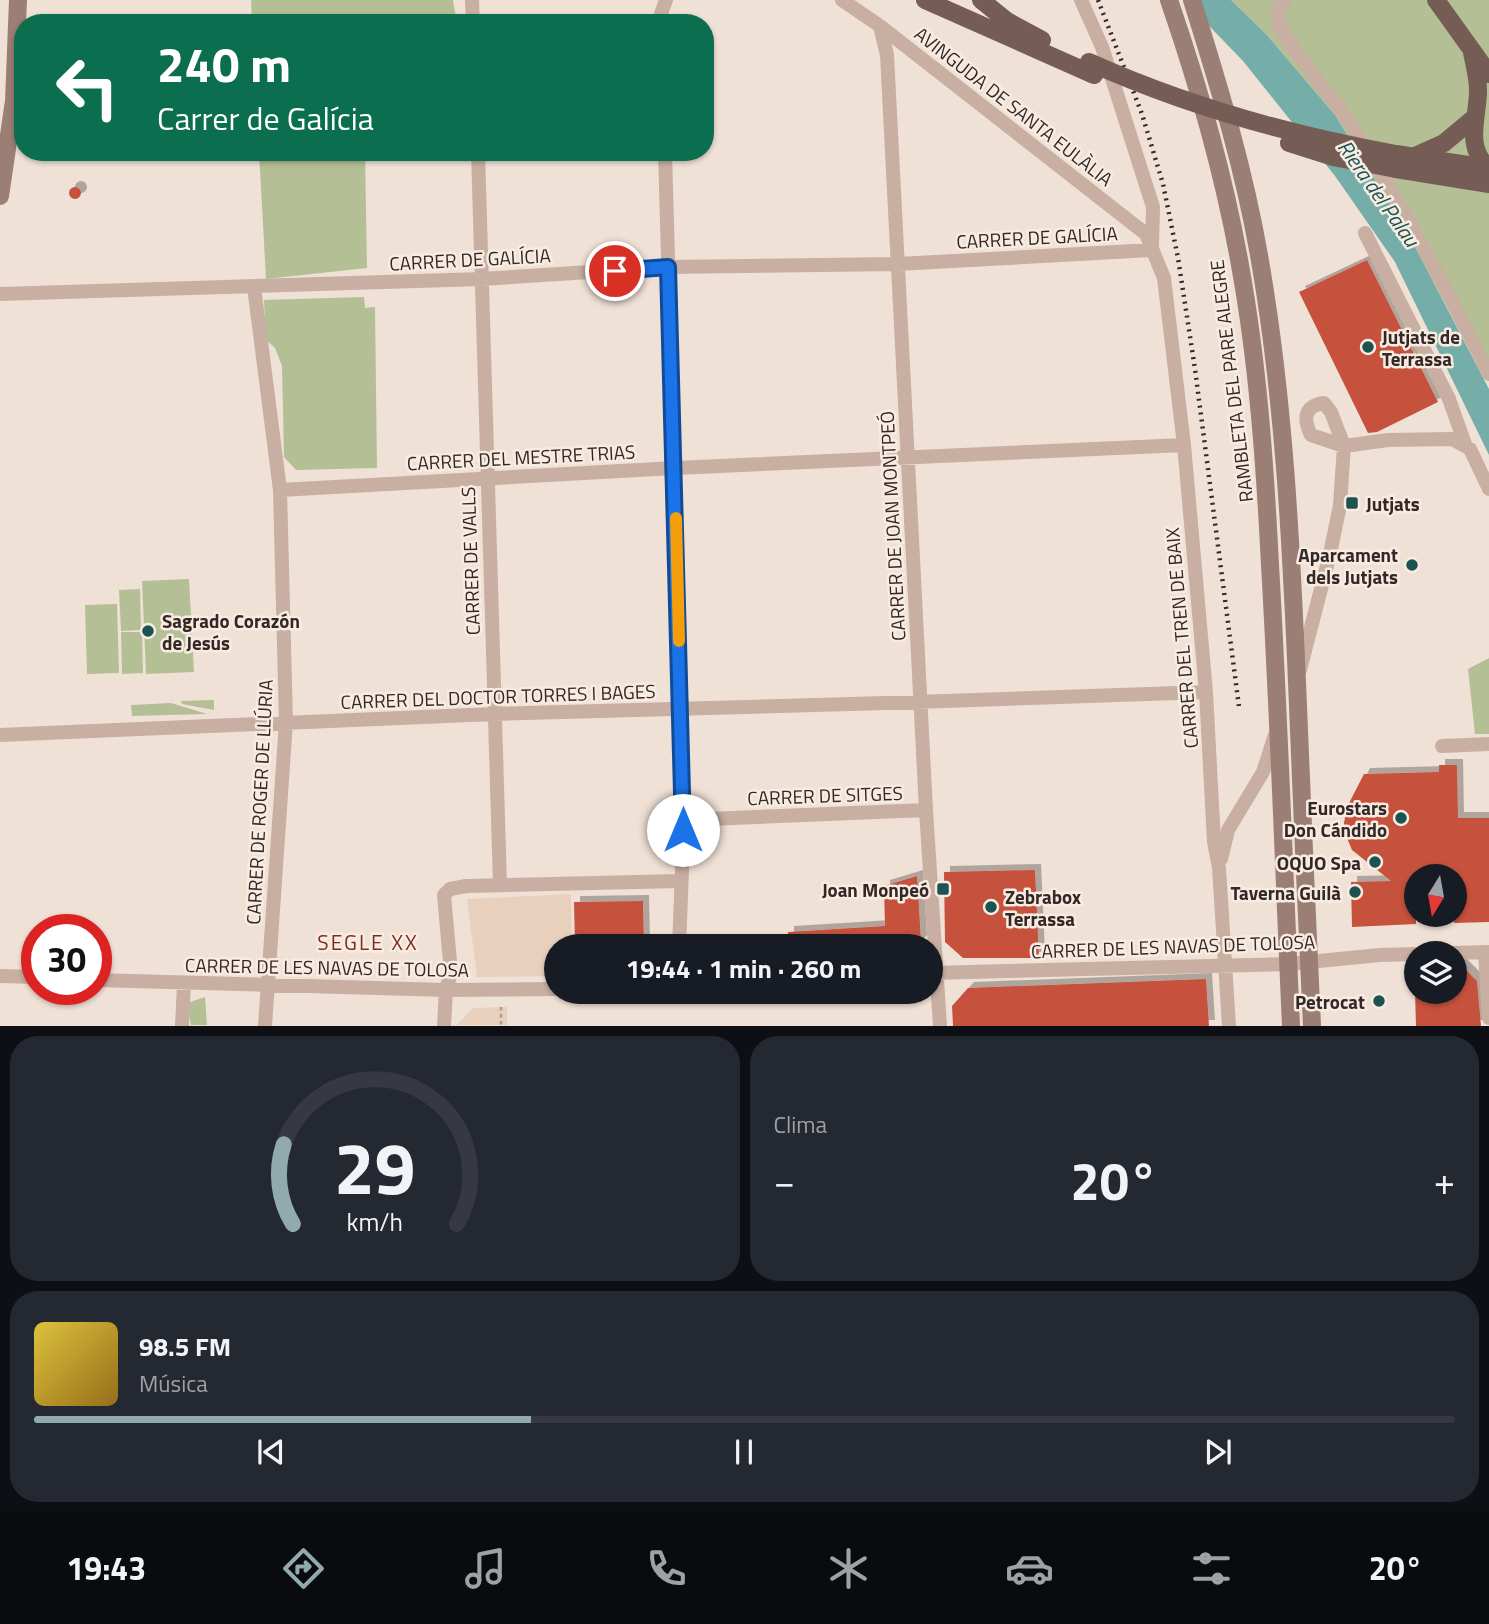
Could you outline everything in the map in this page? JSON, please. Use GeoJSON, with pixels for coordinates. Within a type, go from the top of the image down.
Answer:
{"type":"FeatureCollection","features":[{"type":"Feature","properties":{"kind":"main road"},"geometry":{"type":"LineString","coordinates":[[925,0],[1032,46],[1217,112],[1402,160],[1489,171]]}},
{"type":"Feature","properties":{"kind":"main road"},"geometry":{"type":"LineString","coordinates":[[945,0],[1032,46]]}},
{"type":"Feature","properties":{"kind":"main road"},"geometry":{"type":"LineString","coordinates":[[971,0],[1092,69]]}},
{"type":"Feature","properties":{"kind":"main road"},"geometry":{"type":"LineString","coordinates":[[981,0],[1007,21]]}},
{"type":"Feature","properties":{"kind":"main road","name":"RAMBLETA DEL PARE ALEGRE"},"geometry":{"type":"LineString","coordinates":[[1169,0],[1216,154],[1241,267],[1257,391],[1265,482],[1278,723],[1291,1026]]}},
{"type":"Feature","properties":{"kind":"main road"},"geometry":{"type":"LineString","coordinates":[[1436,0],[1489,74]]}},
{"type":"Feature","properties":{"kind":"main road"},"geometry":{"type":"LineString","coordinates":[[1194,6],[1244,181],[1268,306],[1288,502],[1312,1026]]}},
{"type":"Feature","properties":{"kind":"main road"},"geometry":{"type":"LineString","coordinates":[[1472,52],[1478,85],[1474,142],[1477,155],[1489,171]]}},
{"type":"Feature","properties":{"kind":"main road"},"geometry":{"type":"LineString","coordinates":[[0,196],[14,101]]}},
{"type":"Feature","properties":{"kind":"main road"},"geometry":{"type":"LineString","coordinates":[[1402,160],[1444,143],[1474,118]]}},
{"type":"Feature","properties":{"kind":"main road"},"geometry":{"type":"LineString","coordinates":[[1402,160],[1441,177],[1489,171]]}},
{"type":"Feature","properties":{"kind":"street","name":"AVINGUDA DE SANTA EULÀLIA"},"geometry":{"type":"LineString","coordinates":[[842,0],[880,26],[1146,234],[1152,250]]}},
{"type":"Feature","properties":{"kind":"street"},"geometry":{"type":"LineString","coordinates":[[1081,0],[1102,47],[1153,208],[1152,250]]}},
{"type":"Feature","properties":{"kind":"street"},"geometry":{"type":"LineString","coordinates":[[1285,0],[1279,9],[1280,28],[1350,124],[1390,187],[1438,271],[1489,374]]}},
{"type":"Feature","properties":{"kind":"street","name":"CARRER DE JOAN MONTPEÓ"},"geometry":{"type":"LineString","coordinates":[[880,26],[887,55],[932,934]]}},
{"type":"Feature","properties":{"kind":"street","name":"CARRER DE VALLS"},"geometry":{"type":"LineString","coordinates":[[478,161],[500,885]]}},
{"type":"Feature","properties":{"kind":"street"},"geometry":{"type":"LineString","coordinates":[[665,161],[684,820],[680,934]]}},
{"type":"Feature","properties":{"kind":"street"},"geometry":{"type":"LineString","coordinates":[[1365,233],[1449,398],[1465,444],[1474,454],[1489,489]]}},
{"type":"Feature","properties":{"kind":"street","name":"CARRER DE GALÍCIA"},"geometry":{"type":"LineString","coordinates":[[0,295],[482,279],[668,267],[898,264],[1152,250]]}},
{"type":"Feature","properties":{"kind":"street","name":"CARRER DEL TREN DE BAIX"},"geometry":{"type":"LineString","coordinates":[[1152,250],[1164,278],[1184,445],[1206,692],[1214,842],[1219,867],[1229,1026]]}},
{"type":"Feature","properties":{"kind":"street","name":"CARRER DE ROGER DE LLÚRIA"},"geometry":{"type":"LineString","coordinates":[[254,287],[280,490],[286,722],[265,1026]]}},
{"type":"Feature","properties":{"kind":"street"},"geometry":{"type":"LineString","coordinates":[[1297,681],[1336,528],[1344,446],[1388,440],[1438,438],[1465,444]]}},
{"type":"Feature","properties":{"kind":"street","name":"CARRER DEL MESTRE TRIAS"},"geometry":{"type":"LineString","coordinates":[[280,490],[675,468],[1184,445]]}},
{"type":"Feature","properties":{"kind":"street","name":"CARRER DEL DOCTOR TORRES I BAGES"},"geometry":{"type":"LineString","coordinates":[[0,735],[494,714],[1206,692]]}},
{"type":"Feature","properties":{"kind":"street","name":"RAMBLETA DEL PARE ALEGRE"},"geometry":{"type":"LineString","coordinates":[[1219,867],[1228,830],[1263,772],[1278,723]]}},
{"type":"Feature","properties":{"kind":"street"},"geometry":{"type":"LineString","coordinates":[[1442,746],[1489,744]]}},
{"type":"Feature","properties":{"kind":"street","name":"CARRER DE SITGES"},"geometry":{"type":"LineString","coordinates":[[684,820],[926,810]]}},
{"type":"Feature","properties":{"kind":"street"},"geometry":{"type":"LineString","coordinates":[[444,1026],[446,990],[451,974],[443,895],[450,889],[500,885],[680,881]]}},
{"type":"Feature","properties":{"kind":"street"},"geometry":{"type":"LineString","coordinates":[[1487,952],[1489,1018]]}},
{"type":"Feature","properties":{"kind":"street","name":"CARRER DE LES NAVAS DE TOLOSA"},"geometry":{"type":"LineString","coordinates":[[1467,953],[1487,952]]}},
{"type":"Feature","properties":{"kind":"street","name":"CARRER DE LES NAVAS DE TOLOSA"},"geometry":{"type":"LineString","coordinates":[[943,973],[1288,964],[1404,955]]}},
{"type":"Feature","properties":{"kind":"street"},"geometry":{"type":"LineString","coordinates":[[0,976],[21,977]]}},
{"type":"Feature","properties":{"kind":"street","name":"CARRER DE LES NAVAS DE TOLOSA"},"geometry":{"type":"LineString","coordinates":[[112,981],[446,990],[544,989]]}},
{"type":"Feature","properties":{"kind":"street"},"geometry":{"type":"LineString","coordinates":[[183,1026],[184,983]]}},
{"type":"Feature","properties":{"kind":"street","name":"CARRER DE JOAN MONTPEÓ"},"geometry":{"type":"LineString","coordinates":[[938,1004],[940,1026]]}},
{"type":"Feature","properties":{"kind":"path"},"geometry":{"type":"LineString","coordinates":[[501,1007],[501,1026]]}},
{"type":"Feature","properties":{"kind":"green space"},"geometry":{"type":"Polygon","coordinates":[[[251,0],[453,0],[455,14],[252,14],[251,0]]]}},
{"type":"Feature","properties":{"kind":"green space"},"geometry":{"type":"Polygon","coordinates":[[[1231,0],[1489,0],[1489,365],[1477,364],[1410,237],[1335,115],[1266,34],[1231,0]]]}},
{"type":"Feature","properties":{"kind":"green space"},"geometry":{"type":"Polygon","coordinates":[[[259,161],[365,161],[367,268],[266,279],[259,161]]]}},
{"type":"Feature","properties":{"kind":"green space"},"geometry":{"type":"Polygon","coordinates":[[[364,297],[365,308],[375,307],[377,468],[296,470],[284,457],[282,366],[275,348],[266,340],[264,300],[364,297]]]}},
{"type":"Feature","properties":{"kind":"green space"},"geometry":{"type":"Polygon","coordinates":[[[189,579],[194,672],[146,674],[142,581],[189,579]]]}},
{"type":"Feature","properties":{"kind":"green space"},"geometry":{"type":"Polygon","coordinates":[[[140,589],[141,630],[121,631],[119,590],[140,589]]]}},
{"type":"Feature","properties":{"kind":"green space"},"geometry":{"type":"Polygon","coordinates":[[[117,604],[119,673],[87,674],[85,605],[117,604]]]}},
{"type":"Feature","properties":{"kind":"green space"},"geometry":{"type":"Polygon","coordinates":[[[121,632],[142,632],[143,673],[122,674],[121,632]]]}},
{"type":"Feature","properties":{"kind":"green space"},"geometry":{"type":"Polygon","coordinates":[[[1489,658],[1489,734],[1475,734],[1468,669],[1489,658]]]}},
{"type":"Feature","properties":{"kind":"green space"},"geometry":{"type":"Polygon","coordinates":[[[214,700],[214,710],[182,704],[181,701],[214,700]]]}},
{"type":"Feature","properties":{"kind":"green space"},"geometry":{"type":"Polygon","coordinates":[[[171,703],[207,714],[132,716],[131,705],[171,703]]]}},
{"type":"Feature","properties":{"kind":"green space"},"geometry":{"type":"Polygon","coordinates":[[[205,997],[207,1025],[191,1025],[187,1003],[205,997]]]}},
{"type":"Feature","properties":{"kind":"shaded area"},"geometry":{"type":"Polygon","coordinates":[[[571,894],[572,934],[544,934],[544,976],[477,977],[467,899],[571,894]]]}},
{"type":"Feature","properties":{"kind":"shaded area"},"geometry":{"type":"Polygon","coordinates":[[[507,1007],[507,1025],[457,1025],[473,1008],[507,1007]]]}},
{"type":"Feature","properties":{"kind":"water","name":"Riera del Palau"},"geometry":{"type":"Polygon","coordinates":[[[1184,0],[1231,0],[1266,34],[1335,115],[1410,237],[1489,389],[1489,455],[1395,262],[1335,176],[1243,61],[1184,0]]]}},
{"type":"Feature","properties":{"kind":"building"},"geometry":{"type":"Polygon","coordinates":[[[75,187],[81,193],[75,199],[69,193],[75,187]]]}},
{"type":"Feature","properties":{"kind":"building","name":"Jutjats de Terrassa"},"geometry":{"type":"Polygon","coordinates":[[[1367,260],[1438,402],[1377,432],[1368,433],[1299,292],[1367,260]]]}},
{"type":"Feature","properties":{"kind":"building"},"geometry":{"type":"Polygon","coordinates":[[[1439,765],[1457,765],[1458,818],[1489,818],[1489,922],[1467,923],[1467,864],[1404,864],[1404,925],[1352,927],[1351,882],[1391,881],[1352,850],[1345,833],[1347,807],[1364,774],[1439,772],[1439,765]]]}},
{"type":"Feature","properties":{"kind":"building","name":"Zebrabox Terrassa"},"geometry":{"type":"Polygon","coordinates":[[[1035,870],[1039,958],[963,958],[945,942],[944,872],[1035,870]]]}},
{"type":"Feature","properties":{"kind":"building"},"geometry":{"type":"Polygon","coordinates":[[[917,876],[921,934],[788,934],[885,926],[884,886],[917,876]]]}},
{"type":"Feature","properties":{"kind":"building"},"geometry":{"type":"Polygon","coordinates":[[[643,901],[644,934],[575,934],[574,902],[643,901]]]}},
{"type":"Feature","properties":{"kind":"building"},"geometry":{"type":"Polygon","coordinates":[[[1467,971],[1477,981],[1481,1026],[1416,1026],[1415,1004],[1467,1004],[1467,971]]]}},
{"type":"Feature","properties":{"kind":"building"},"geometry":{"type":"Polygon","coordinates":[[[1206,979],[1209,1026],[953,1026],[952,1006],[968,988],[1206,979]]]}},
{"type":"Feature","properties":{"kind":"railway"},"geometry":{"type":"LineString","coordinates":[[1098,0],[1142,114],[1163,184],[1178,258],[1239,707]]}},
{"type":"Feature","properties":{"kind":"slow traffic"},"geometry":{"type":"LineString","coordinates":[[676,518],[679,641]]}},
{"type":"Feature","properties":{"kind":"place","name":"Jutjats de Terrassa"},"geometry":{"type":"Point","coordinates":[1368,347]}},
{"type":"Feature","properties":{"kind":"place","name":"Jutjats"},"geometry":{"type":"Point","coordinates":[1352,503]}},
{"type":"Feature","properties":{"kind":"place","name":"Aparcament dels Jutjats"},"geometry":{"type":"Point","coordinates":[1412,565]}},
{"type":"Feature","properties":{"kind":"place","name":"Sagrado Corazón de Jesús"},"geometry":{"type":"Point","coordinates":[148,631]}},
{"type":"Feature","properties":{"kind":"place","name":"Eurostars Don Cándido"},"geometry":{"type":"Point","coordinates":[1401,818]}},
{"type":"Feature","properties":{"kind":"place","name":"OQUO Spa"},"geometry":{"type":"Point","coordinates":[1375,862]}},
{"type":"Feature","properties":{"kind":"place","name":"Joan Monpeó"},"geometry":{"type":"Point","coordinates":[943,889]}},
{"type":"Feature","properties":{"kind":"place","name":"Taverna Guilà"},"geometry":{"type":"Point","coordinates":[1355,892]}},
{"type":"Feature","properties":{"kind":"place","name":"Zebrabox Terrassa"},"geometry":{"type":"Point","coordinates":[991,907]}},
{"type":"Feature","properties":{"kind":"place","name":"Petrocat"},"geometry":{"type":"Point","coordinates":[1379,1001]}},
{"type":"Feature","properties":{"kind":"district","name":"SEGLE XX"},"geometry":{"type":"Point","coordinates":[368,942]}},
{"type":"Feature","properties":{"kind":"route"},"geometry":{"type":"LineString","coordinates":[[615,271],[668,267],[683,830]]}}]}
